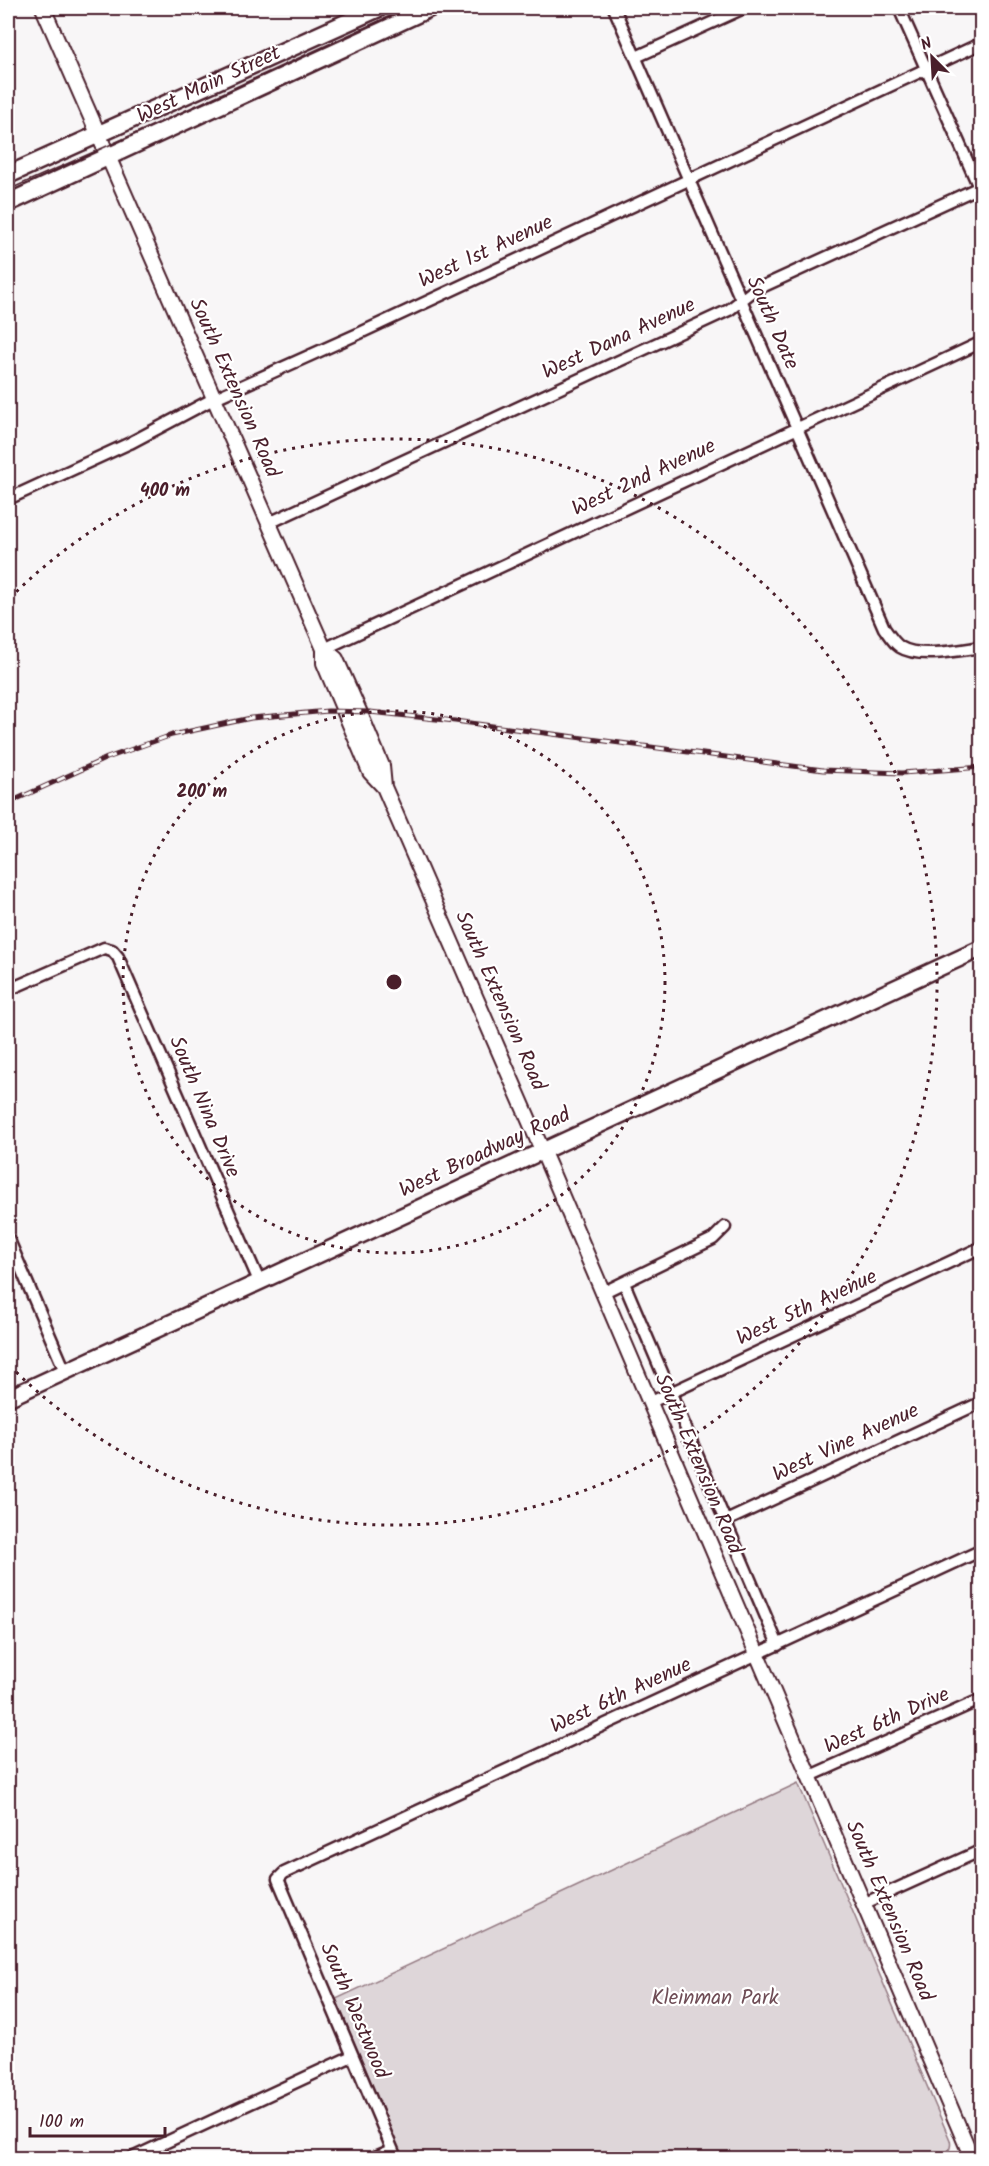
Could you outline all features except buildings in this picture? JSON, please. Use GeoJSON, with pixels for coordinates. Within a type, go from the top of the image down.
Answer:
{"type":"FeatureCollection","features":[{"type":"Feature","properties":{"kind":"main road","name":"West Main Street"},"geometry":{"type":"LineString","coordinates":[[8,203],[104,144],[379,8]]}},
{"type":"Feature","properties":{"kind":"main road","name":"West Main Street"},"geometry":{"type":"LineString","coordinates":[[8,175],[104,144],[430,8]]}},
{"type":"Feature","properties":{"kind":"main road","name":"West Broadway Road"},"geometry":{"type":"LineString","coordinates":[[8,1398],[981,948]]}},
{"type":"Feature","properties":{"kind":"street","name":"South Extension Road"},"geometry":{"type":"LineString","coordinates":[[43,8],[270,523],[324,650],[324,663],[370,772],[384,787],[542,1150],[972,2158]]}},
{"type":"Feature","properties":{"kind":"street","name":"South Date"},"geometry":{"type":"LineString","coordinates":[[614,8],[885,628],[893,641],[902,648],[922,652],[946,652],[981,647]]}},
{"type":"Feature","properties":{"kind":"street"},"geometry":{"type":"LineString","coordinates":[[636,57],[744,8]]}},
{"type":"Feature","properties":{"kind":"street"},"geometry":{"type":"LineString","coordinates":[[899,8],[980,189]]}},
{"type":"Feature","properties":{"kind":"street","name":"West 1st Avenue"},"geometry":{"type":"LineString","coordinates":[[8,499],[130,444],[215,398],[360,333],[981,43]]}},
{"type":"Feature","properties":{"kind":"street","name":"West Dana Avenue"},"geometry":{"type":"LineString","coordinates":[[270,523],[729,310],[753,291],[980,189]]}},
{"type":"Feature","properties":{"kind":"street","name":"West 2nd Avenue"},"geometry":{"type":"LineString","coordinates":[[324,650],[981,342]]}},
{"type":"Feature","properties":{"kind":"street","name":"South Nina Drive"},"geometry":{"type":"LineString","coordinates":[[8,990],[104,948],[111,950],[118,957],[259,1281]]}},
{"type":"Feature","properties":{"kind":"street"},"geometry":{"type":"LineString","coordinates":[[602,1293],[713,1239],[725,1227]]}},
{"type":"Feature","properties":{"kind":"street"},"geometry":{"type":"LineString","coordinates":[[8,1238],[65,1371]]}},
{"type":"Feature","properties":{"kind":"street","name":"West 5th Avenue"},"geometry":{"type":"LineString","coordinates":[[649,1403],[981,1247]]}},
{"type":"Feature","properties":{"kind":"street","name":"South Extension Road"},"geometry":{"type":"LineString","coordinates":[[624,1283],[778,1645]]}},
{"type":"Feature","properties":{"kind":"street","name":"West Vine Avenue"},"geometry":{"type":"LineString","coordinates":[[726,1521],[981,1402]]}},
{"type":"Feature","properties":{"kind":"street","name":"West 6th Avenue"},"geometry":{"type":"LineString","coordinates":[[278,1879],[284,1874],[981,1550]]}},
{"type":"Feature","properties":{"kind":"street","name":"West 6th Drive"},"geometry":{"type":"LineString","coordinates":[[808,1777],[981,1700]]}},
{"type":"Feature","properties":{"kind":"street"},"geometry":{"type":"LineString","coordinates":[[863,1904],[981,1850]]}},
{"type":"Feature","properties":{"kind":"street","name":"South Westwood"},"geometry":{"type":"LineString","coordinates":[[278,1879],[394,2154]]}},
{"type":"Feature","properties":{"kind":"street"},"geometry":{"type":"LineString","coordinates":[[132,2158],[352,2056]]}},
{"type":"Feature","properties":{"kind":"street"},"geometry":{"type":"LineString","coordinates":[[373,2158],[394,2154]]}},
{"type":"Feature","properties":{"kind":"street"},"geometry":{"type":"LineString","coordinates":[[972,2158],[981,2154]]}},
{"type":"Feature","properties":{"kind":"green space","name":"Kleinman Park"},"geometry":{"type":"Polygon","coordinates":[[[798,1783],[950,2140],[951,2144],[947,2152],[934,2158],[403,2158],[336,1999],[798,1783]]]}},
{"type":"Feature","properties":{"kind":"tram line"},"geometry":{"type":"LineString","coordinates":[[8,190],[411,8]]}},
{"type":"Feature","properties":{"kind":"railway"},"geometry":{"type":"LineString","coordinates":[[8,803],[107,758],[172,735],[251,718],[328,711],[370,712],[455,721],[823,770],[902,773],[982,767]]}}]}
